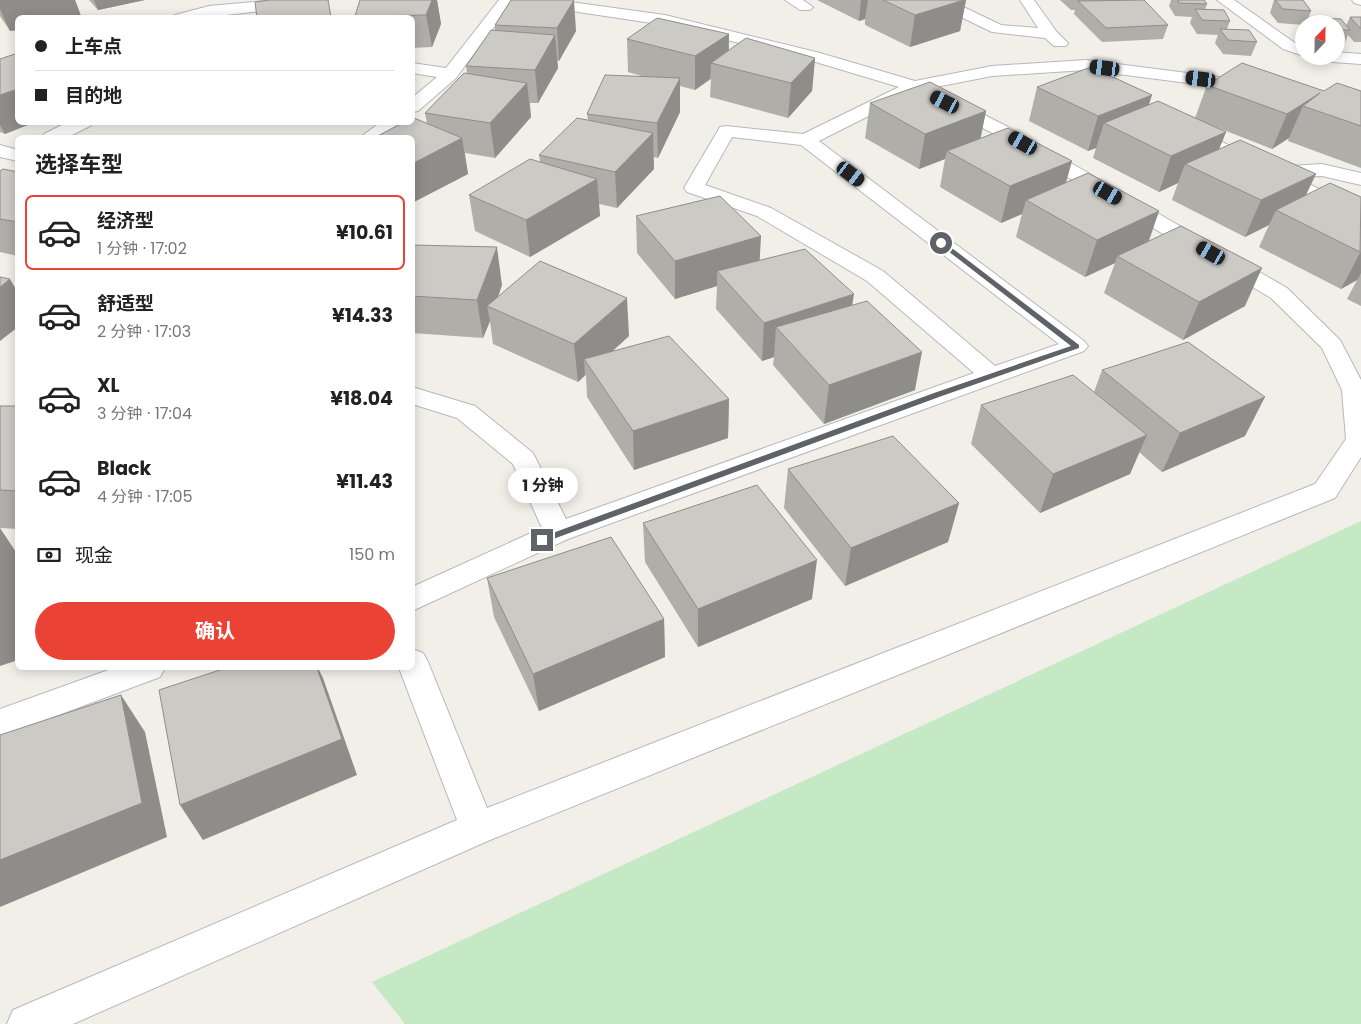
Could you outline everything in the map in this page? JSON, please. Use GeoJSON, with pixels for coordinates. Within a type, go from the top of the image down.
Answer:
{"type":"FeatureCollection","features":[{"type":"Feature","properties":{"kind":"street"},"geometry":{"type":"LineString","coordinates":[[210,14],[321,0]]}},
{"type":"Feature","properties":{"kind":"street"},"geometry":{"type":"LineString","coordinates":[[415,104],[450,74],[507,0]]}},
{"type":"Feature","properties":{"kind":"street"},"geometry":{"type":"LineString","coordinates":[[27,1024],[478,828],[1325,491],[1359,440],[1354,390],[1332,345],[1279,293],[1006,133],[914,86],[814,56],[665,20],[525,0]]}},
{"type":"Feature","properties":{"kind":"street"},"geometry":{"type":"LineString","coordinates":[[937,0],[998,29],[1050,34]]}},
{"type":"Feature","properties":{"kind":"street"},"geometry":{"type":"LineString","coordinates":[[1027,0],[1050,34],[1086,65]]}},
{"type":"Feature","properties":{"kind":"street"},"geometry":{"type":"LineString","coordinates":[[1224,0],[1289,46],[1295,48]]}},
{"type":"Feature","properties":{"kind":"street"},"geometry":{"type":"LineString","coordinates":[[1345,58],[1361,59]]}},
{"type":"Feature","properties":{"kind":"street"},"geometry":{"type":"LineString","coordinates":[[806,140],[914,86],[992,71],[1086,65],[1268,88]]}},
{"type":"Feature","properties":{"kind":"street"},"geometry":{"type":"LineString","coordinates":[[415,68],[450,74]]}},
{"type":"Feature","properties":{"kind":"street"},"geometry":{"type":"LineString","coordinates":[[1174,124],[1361,218]]}},
{"type":"Feature","properties":{"kind":"street"},"geometry":{"type":"LineString","coordinates":[[56,135],[78,125]]}},
{"type":"Feature","properties":{"kind":"street"},"geometry":{"type":"LineString","coordinates":[[373,135],[390,125]]}},
{"type":"Feature","properties":{"kind":"street"},"geometry":{"type":"LineString","coordinates":[[415,599],[558,532],[1076,346],[806,140],[726,131],[694,188],[764,212],[875,276],[991,376]]}},
{"type":"Feature","properties":{"kind":"street"},"geometry":{"type":"LineString","coordinates":[[1271,173],[1322,170],[1361,179]]}},
{"type":"Feature","properties":{"kind":"street"},"geometry":{"type":"LineString","coordinates":[[415,396],[466,412],[524,459],[558,532]]}},
{"type":"Feature","properties":{"kind":"street"},"geometry":{"type":"LineString","coordinates":[[0,723],[144,670]]}},
{"type":"Feature","properties":{"kind":"street"},"geometry":{"type":"LineString","coordinates":[[415,670],[478,828]]}},
{"type":"Feature","properties":{"kind":"green space"},"geometry":{"type":"Polygon","coordinates":[[[1361,521],[1361,1024],[405,1024],[372,982],[1361,521]]]}},
{"type":"Feature","properties":{"kind":"building"},"geometry":{"type":"Polygon","coordinates":[[[270,0],[328,0],[331,15],[257,15],[255,2],[270,0]]]}},
{"type":"Feature","properties":{"kind":"building"},"geometry":{"type":"Polygon","coordinates":[[[360,0],[432,0],[426,15],[355,15],[360,0]]]}},
{"type":"Feature","properties":{"kind":"building"},"geometry":{"type":"Polygon","coordinates":[[[511,0],[574,0],[557,28],[495,25],[511,0]]]}},
{"type":"Feature","properties":{"kind":"building"},"geometry":{"type":"Polygon","coordinates":[[[883,0],[964,0],[915,15],[883,0]]]}},
{"type":"Feature","properties":{"kind":"building"},"geometry":{"type":"Polygon","coordinates":[[[1144,0],[1168,25],[1106,28],[1078,1],[1144,0]]]}},
{"type":"Feature","properties":{"kind":"building"},"geometry":{"type":"Polygon","coordinates":[[[1178,0],[1204,0],[1207,4],[1179,3],[1178,0]]]}},
{"type":"Feature","properties":{"kind":"building"},"geometry":{"type":"Polygon","coordinates":[[[1275,0],[1303,0],[1311,11],[1283,9],[1275,0]]]}},
{"type":"Feature","properties":{"kind":"building"},"geometry":{"type":"Polygon","coordinates":[[[1195,9],[1224,10],[1230,21],[1202,20],[1195,9]]]}},
{"type":"Feature","properties":{"kind":"building"},"geometry":{"type":"Polygon","coordinates":[[[1350,17],[1361,17],[1361,28],[1360,28],[1350,17]]]}},
{"type":"Feature","properties":{"kind":"building"},"geometry":{"type":"Polygon","coordinates":[[[657,18],[729,34],[695,56],[627,39],[657,18]]]}},
{"type":"Feature","properties":{"kind":"building"},"geometry":{"type":"Polygon","coordinates":[[[1220,29],[1249,30],[1257,42],[1228,40],[1220,29]]]}},
{"type":"Feature","properties":{"kind":"building"},"geometry":{"type":"Polygon","coordinates":[[[491,30],[555,35],[535,70],[466,66],[491,30]]]}},
{"type":"Feature","properties":{"kind":"building"},"geometry":{"type":"Polygon","coordinates":[[[746,38],[815,58],[791,83],[711,63],[746,38]]]}},
{"type":"Feature","properties":{"kind":"building"},"geometry":{"type":"Polygon","coordinates":[[[15,54],[15,90],[0,95],[0,59],[15,54]]]}},
{"type":"Feature","properties":{"kind":"building"},"geometry":{"type":"Polygon","coordinates":[[[1242,63],[1324,91],[1337,83],[1361,91],[1361,126],[1303,106],[1320,93],[1287,114],[1207,85],[1242,63]]]}},
{"type":"Feature","properties":{"kind":"building"},"geometry":{"type":"Polygon","coordinates":[[[1091,67],[1152,95],[1098,116],[1037,87],[1091,67]]]}},
{"type":"Feature","properties":{"kind":"building"},"geometry":{"type":"Polygon","coordinates":[[[464,73],[527,83],[490,123],[425,113],[464,73]]]}},
{"type":"Feature","properties":{"kind":"building"},"geometry":{"type":"Polygon","coordinates":[[[605,75],[680,78],[657,123],[587,114],[605,75]]]}},
{"type":"Feature","properties":{"kind":"building"},"geometry":{"type":"Polygon","coordinates":[[[930,82],[986,111],[925,134],[870,103],[930,82]]]}},
{"type":"Feature","properties":{"kind":"building"},"geometry":{"type":"Polygon","coordinates":[[[1158,101],[1226,132],[1171,156],[1104,123],[1158,101]]]}},
{"type":"Feature","properties":{"kind":"building"},"geometry":{"type":"Polygon","coordinates":[[[415,118],[462,138],[415,162],[415,135],[380,135],[398,125],[415,125],[415,118]]]}},
{"type":"Feature","properties":{"kind":"building"},"geometry":{"type":"Polygon","coordinates":[[[577,118],[653,133],[615,172],[539,155],[577,118]]]}},
{"type":"Feature","properties":{"kind":"building"},"geometry":{"type":"Polygon","coordinates":[[[1008,128],[1072,161],[1010,186],[947,151],[1008,128]]]}},
{"type":"Feature","properties":{"kind":"building"},"geometry":{"type":"Polygon","coordinates":[[[1240,140],[1316,174],[1261,200],[1185,164],[1240,140]]]}},
{"type":"Feature","properties":{"kind":"building"},"geometry":{"type":"Polygon","coordinates":[[[530,159],[597,179],[526,220],[469,195],[530,159]]]}},
{"type":"Feature","properties":{"kind":"building"},"geometry":{"type":"Polygon","coordinates":[[[3,169],[15,171],[15,222],[0,219],[0,171],[3,169]]]}},
{"type":"Feature","properties":{"kind":"building"},"geometry":{"type":"Polygon","coordinates":[[[1088,173],[1159,211],[1097,240],[1026,200],[1088,173]]]}},
{"type":"Feature","properties":{"kind":"building"},"geometry":{"type":"Polygon","coordinates":[[[1330,183],[1361,197],[1360,252],[1276,210],[1330,183]]]}},
{"type":"Feature","properties":{"kind":"building"},"geometry":{"type":"Polygon","coordinates":[[[720,196],[761,236],[675,261],[636,216],[720,196]]]}},
{"type":"Feature","properties":{"kind":"building"},"geometry":{"type":"Polygon","coordinates":[[[1181,226],[1262,268],[1199,302],[1117,256],[1181,226]]]}},
{"type":"Feature","properties":{"kind":"building"},"geometry":{"type":"Polygon","coordinates":[[[415,245],[497,247],[477,300],[415,296],[415,245]]]}},
{"type":"Feature","properties":{"kind":"building"},"geometry":{"type":"Polygon","coordinates":[[[805,249],[854,294],[764,323],[717,271],[805,249]]]}},
{"type":"Feature","properties":{"kind":"building"},"geometry":{"type":"Polygon","coordinates":[[[540,261],[627,298],[574,344],[487,306],[540,261]]]}},
{"type":"Feature","properties":{"kind":"building"},"geometry":{"type":"Polygon","coordinates":[[[0,277],[10,279],[0,287],[0,277]]]}},
{"type":"Feature","properties":{"kind":"building"},"geometry":{"type":"Polygon","coordinates":[[[867,301],[922,352],[829,385],[776,327],[867,301]]]}},
{"type":"Feature","properties":{"kind":"building"},"geometry":{"type":"Polygon","coordinates":[[[669,336],[729,399],[633,431],[584,359],[669,336]]]}},
{"type":"Feature","properties":{"kind":"building"},"geometry":{"type":"Polygon","coordinates":[[[1188,342],[1265,397],[1180,433],[1102,370],[1188,342]]]}},
{"type":"Feature","properties":{"kind":"building"},"geometry":{"type":"Polygon","coordinates":[[[1073,375],[1147,435],[1053,474],[981,405],[1073,375]]]}},
{"type":"Feature","properties":{"kind":"building"},"geometry":{"type":"Polygon","coordinates":[[[0,406],[15,406],[15,491],[0,490],[0,406]]]}},
{"type":"Feature","properties":{"kind":"building"},"geometry":{"type":"Polygon","coordinates":[[[893,436],[959,503],[851,548],[788,469],[893,436]]]}},
{"type":"Feature","properties":{"kind":"building"},"geometry":{"type":"Polygon","coordinates":[[[757,485],[817,560],[698,609],[643,523],[757,485]]]}},
{"type":"Feature","properties":{"kind":"building"},"geometry":{"type":"Polygon","coordinates":[[[611,537],[664,619],[533,674],[487,578],[611,537]]]}},
{"type":"Feature","properties":{"kind":"building"},"geometry":{"type":"Polygon","coordinates":[[[220,670],[318,670],[342,739],[180,805],[159,690],[220,670]]]}},
{"type":"Feature","properties":{"kind":"building"},"geometry":{"type":"Polygon","coordinates":[[[121,695],[142,803],[0,860],[0,735],[121,695]]]}},
{"type":"Feature","properties":{"kind":"route"},"geometry":{"type":"LineString","coordinates":[[542,540],[558,532],[1076,346],[941,243]]}}]}
